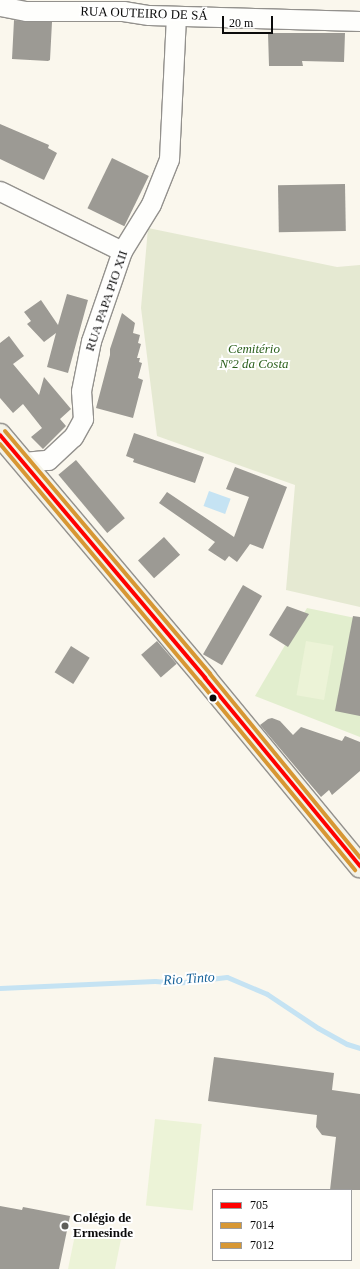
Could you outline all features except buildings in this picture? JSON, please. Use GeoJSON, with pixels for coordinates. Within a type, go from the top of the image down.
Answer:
{"type":"FeatureCollection","features":[{"type":"Feature","properties":{"kind":"main road"},"geometry":{"type":"LineString","coordinates":[[8,449],[360,866]]}},
{"type":"Feature","properties":{"kind":"street","name":"RUA OUTEIRO DE SÁ"},"geometry":{"type":"LineString","coordinates":[[0,6],[26,10],[123,6],[149,15],[360,21]]}},
{"type":"Feature","properties":{"kind":"street","name":"RUA PAPA PIO XII"},"geometry":{"type":"LineString","coordinates":[[8,449],[48,460],[73,437],[83,419],[80,391],[91,341],[122,251],[151,204],[169,159],[176,16]]}},
{"type":"Feature","properties":{"kind":"street"},"geometry":{"type":"LineString","coordinates":[[0,192],[122,251]]}},
{"type":"Feature","properties":{"kind":"green space","name":"Cemitério Nº2 da Costa"},"geometry":{"type":"Polygon","coordinates":[[[148,228],[337,267],[360,265],[360,607],[286,590],[295,485],[157,436],[141,308],[148,228]]]}},
{"type":"Feature","properties":{"kind":"green space"},"geometry":{"type":"Polygon","coordinates":[[[307,608],[360,619],[360,737],[255,696],[307,608]]]}},
{"type":"Feature","properties":{"kind":"green space"},"geometry":{"type":"Polygon","coordinates":[[[306,641],[334,646],[324,700],[296,695],[306,641]]]}},
{"type":"Feature","properties":{"kind":"green space"},"geometry":{"type":"Polygon","coordinates":[[[155,1119],[202,1124],[193,1210],[146,1206],[155,1119]]]}},
{"type":"Feature","properties":{"kind":"green space"},"geometry":{"type":"Polygon","coordinates":[[[76,1230],[121,1239],[115,1269],[68,1269],[76,1230]]]}},
{"type":"Feature","properties":{"kind":"water"},"geometry":{"type":"Polygon","coordinates":[[[209,491],[231,499],[225,514],[204,506],[209,491]]]}},
{"type":"Feature","properties":{"kind":"waterway","name":"Rio Tinto"},"geometry":{"type":"LineString","coordinates":[[0,988],[155,981],[176,983],[227,977],[267,994],[318,1028],[347,1044],[360,1048]]}},
{"type":"Feature","properties":{"kind":"transit line","name":"7012"},"geometry":{"type":"LineString","coordinates":[[5,431],[210,674],[360,857]]}},
{"type":"Feature","properties":{"kind":"transit line","name":"705"},"geometry":{"type":"LineString","coordinates":[[0,435],[205,678],[360,866]]}},
{"type":"Feature","properties":{"kind":"transit line","name":"7014"},"geometry":{"type":"LineString","coordinates":[[0,444],[200,682],[355,870]]}},
{"type":"Feature","properties":{"kind":"place","name":"Colégio de Ermesinde"},"geometry":{"type":"Point","coordinates":[65,1226]}}]}
